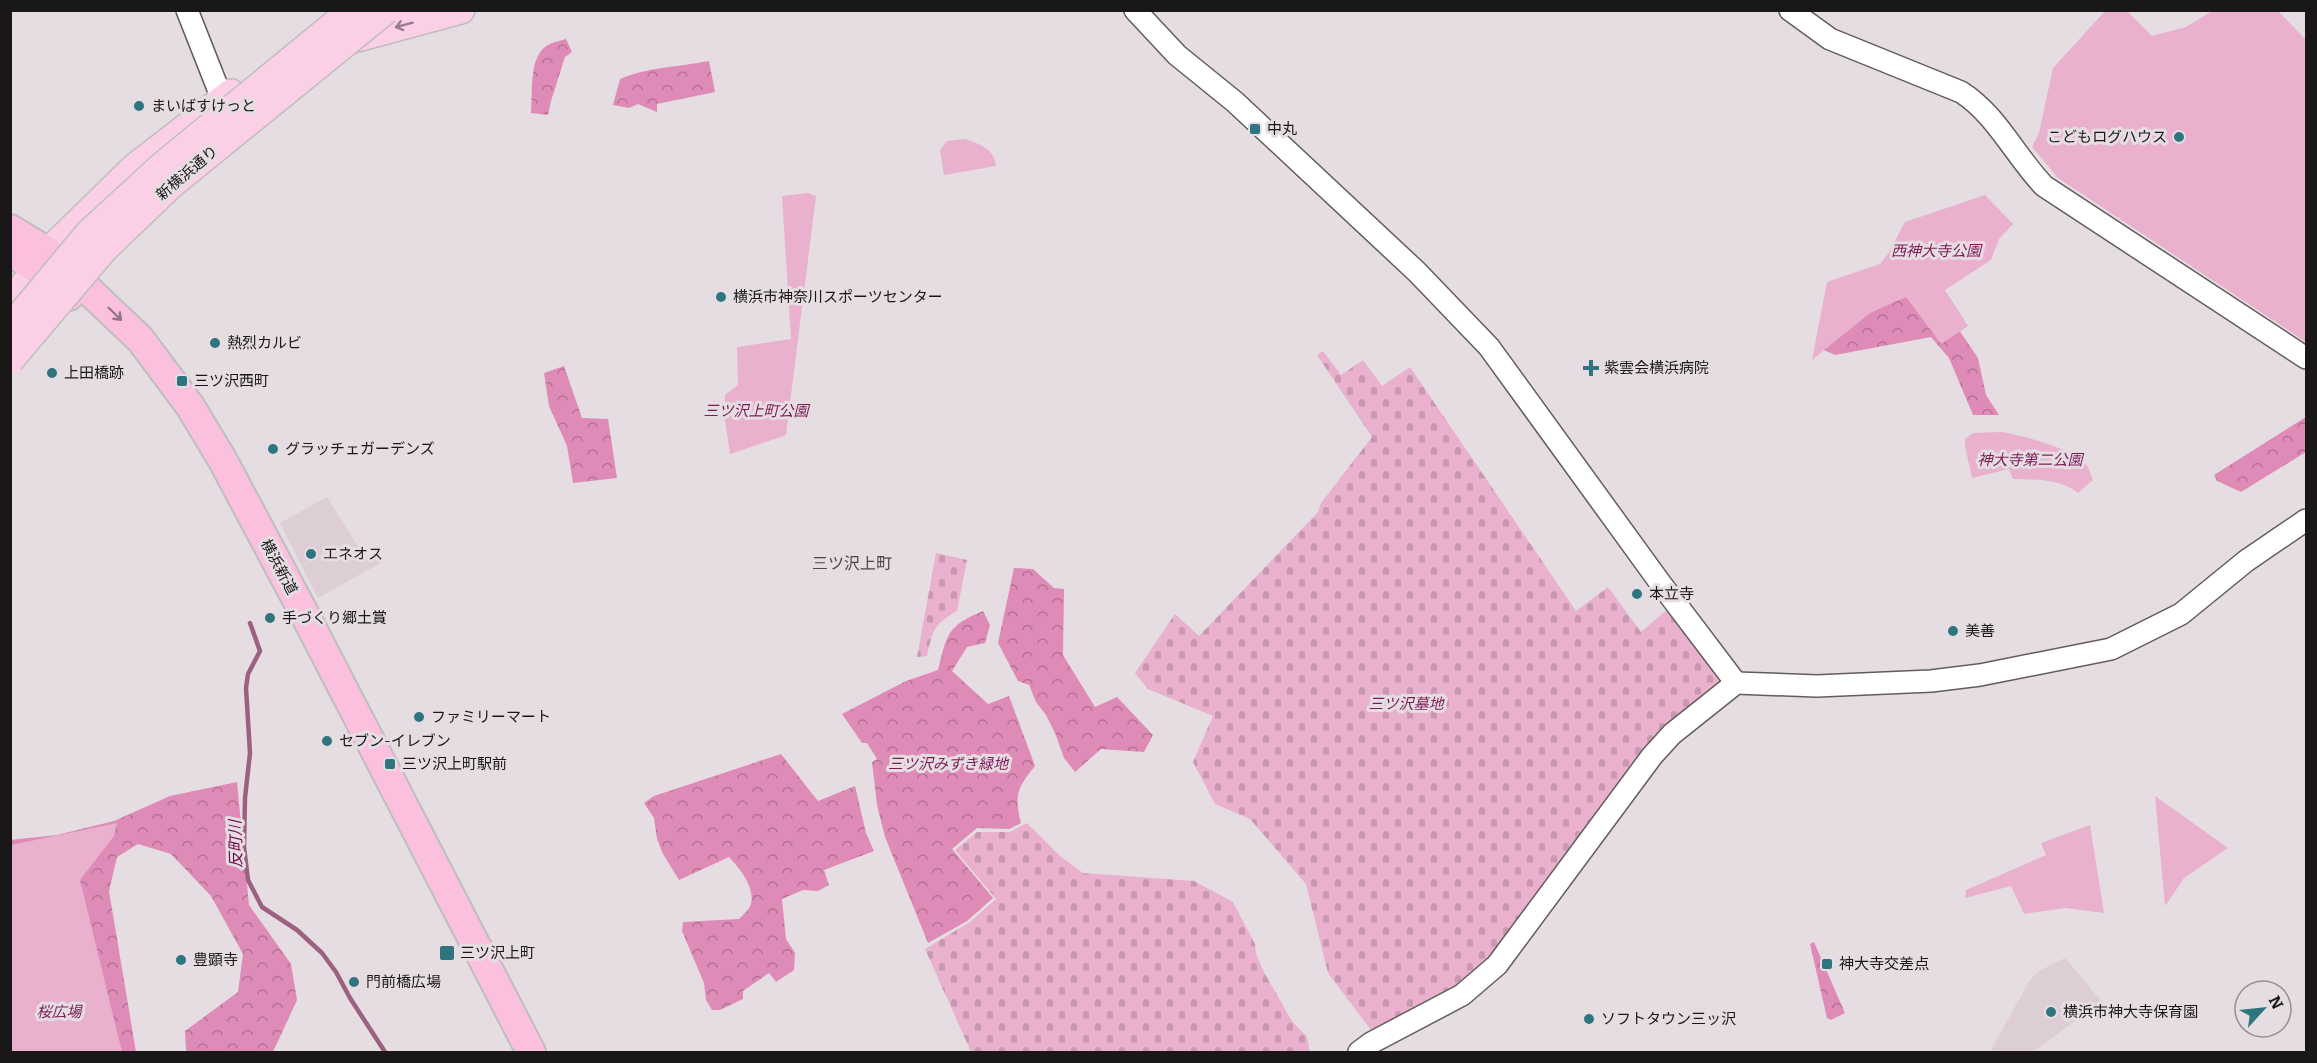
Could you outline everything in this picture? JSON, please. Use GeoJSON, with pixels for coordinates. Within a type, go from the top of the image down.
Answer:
{"type":"FeatureCollection","features":[{"type":"Feature","properties":{"kind":"highway","name":"横浜新道"},"geometry":{"type":"LineString","coordinates":[[10,229],[67,281],[140,339],[190,406],[222,459],[531,1053]]}},
{"type":"Feature","properties":{"kind":"highway","name":"横浜新道"},"geometry":{"type":"LineString","coordinates":[[10,252],[43,260]]}},
{"type":"Feature","properties":{"kind":"highway","name":"横浜新道"},"geometry":{"type":"LineString","coordinates":[[67,281],[149,376],[183,421],[517,1053]]}},
{"type":"Feature","properties":{"kind":"main road"},"geometry":{"type":"LineString","coordinates":[[10,304],[43,260],[135,167],[223,100],[330,10]]}},
{"type":"Feature","properties":{"kind":"main road","name":"新横浜通り"},"geometry":{"type":"LineString","coordinates":[[10,328],[88,234],[162,166],[352,10]]}},
{"type":"Feature","properties":{"kind":"main road","name":"新横浜通り"},"geometry":{"type":"LineString","coordinates":[[10,359],[104,249],[172,184],[386,10]]}},
{"type":"Feature","properties":{"kind":"main road"},"geometry":{"type":"LineString","coordinates":[[10,359],[67,281],[109,232],[159,186],[232,126],[346,41],[461,10]]}},
{"type":"Feature","properties":{"kind":"street"},"geometry":{"type":"LineString","coordinates":[[187,10],[232,126]]}},
{"type":"Feature","properties":{"kind":"street"},"geometry":{"type":"LineString","coordinates":[[1135,10],[1178,55],[1235,102],[1417,272],[1489,346],[1661,584],[1736,683]]}},
{"type":"Feature","properties":{"kind":"street"},"geometry":{"type":"LineString","coordinates":[[1790,10],[1830,39],[1961,92],[1975,101],[1993,121],[2028,170],[2044,186],[2307,358]]}},
{"type":"Feature","properties":{"kind":"street"},"geometry":{"type":"LineString","coordinates":[[1359,1053],[1371,1043],[1462,995],[1497,965],[1652,756],[1672,734],[1736,683],[1817,686],[1932,681],[1980,675],[2111,649],[2181,614],[2246,561],[2307,520]]}},
{"type":"Feature","properties":{"kind":"shaded area"},"geometry":{"type":"Polygon","coordinates":[[[327,497],[365,558],[376,552],[382,562],[318,598],[280,523],[327,497]]]}},
{"type":"Feature","properties":{"kind":"shaded area","name":"横浜市神大寺保育園"},"geometry":{"type":"Polygon","coordinates":[[[2065,958],[2102,1002],[2032,1052],[1994,1052],[1992,1048],[2030,980],[2039,971],[2065,958]]]}},
{"type":"Feature","properties":{"kind":"green space"},"geometry":{"type":"Polygon","coordinates":[[[2106,10],[2127,11],[2152,36],[2186,27],[2212,11],[2278,11],[2306,40],[2306,342],[2058,178],[2032,147],[2039,133],[2053,68],[2106,10]]]}},
{"type":"Feature","properties":{"kind":"green space"},"geometry":{"type":"Polygon","coordinates":[[[566,39],[572,52],[565,57],[548,115],[531,113],[534,66],[537,58],[548,45],[566,39]]]}},
{"type":"Feature","properties":{"kind":"green space"},"geometry":{"type":"Polygon","coordinates":[[[709,61],[715,92],[657,104],[657,112],[638,104],[629,108],[613,105],[620,79],[652,70],[709,61]]]}},
{"type":"Feature","properties":{"kind":"green space"},"geometry":{"type":"Polygon","coordinates":[[[965,139],[989,151],[996,166],[944,175],[940,150],[947,141],[965,139]]]}},
{"type":"Feature","properties":{"kind":"green space","name":"三ツ沢上町公園"},"geometry":{"type":"Polygon","coordinates":[[[808,193],[816,196],[786,435],[730,454],[724,413],[725,395],[738,385],[737,347],[791,339],[782,196],[808,193]]]}},
{"type":"Feature","properties":{"kind":"green space","name":"西神大寺公園"},"geometry":{"type":"Polygon","coordinates":[[[1985,195],[2013,224],[1999,239],[1991,260],[1945,290],[1968,326],[1941,344],[1906,297],[1870,313],[1812,360],[1827,282],[1880,264],[1905,222],[1985,195]]]}},
{"type":"Feature","properties":{"kind":"green space"},"geometry":{"type":"Polygon","coordinates":[[[1829,287],[1934,293],[1978,358],[1986,395],[1999,415],[1973,415],[1949,358],[1931,337],[1835,355],[1817,347],[1829,287]]]}},
{"type":"Feature","properties":{"kind":"green space","name":"三ツ沢墓地"},"geometry":{"type":"Polygon","coordinates":[[[1323,351],[1341,375],[1363,360],[1382,386],[1410,367],[1576,611],[1608,587],[1641,632],[1669,608],[1719,681],[1663,733],[1486,965],[1467,980],[1371,1030],[1328,973],[1306,884],[1250,819],[1215,804],[1193,762],[1213,716],[1148,689],[1135,673],[1175,614],[1199,636],[1318,512],[1321,503],[1372,437],[1317,355],[1323,351]]]}},
{"type":"Feature","properties":{"kind":"green space"},"geometry":{"type":"Polygon","coordinates":[[[564,366],[582,418],[608,419],[617,478],[573,483],[567,446],[549,406],[544,373],[564,366]]]}},
{"type":"Feature","properties":{"kind":"green space"},"geometry":{"type":"Polygon","coordinates":[[[2306,417],[2306,452],[2241,492],[2217,481],[2214,475],[2306,417]]]}},
{"type":"Feature","properties":{"kind":"green space","name":"神大寺第二公園"},"geometry":{"type":"Polygon","coordinates":[[[2002,432],[2060,448],[2087,466],[2093,480],[2078,493],[2055,482],[2013,479],[2009,469],[1972,478],[1965,439],[1973,433],[2002,432]]]}},
{"type":"Feature","properties":{"kind":"green space"},"geometry":{"type":"Polygon","coordinates":[[[936,553],[967,560],[957,611],[943,620],[935,629],[927,656],[917,657],[936,553]]]}},
{"type":"Feature","properties":{"kind":"green space"},"geometry":{"type":"Polygon","coordinates":[[[1014,568],[1033,569],[1054,588],[1064,589],[1063,655],[1095,707],[1117,697],[1153,735],[1144,752],[1101,749],[1075,772],[1064,758],[1055,733],[1036,702],[1029,685],[1018,681],[998,643],[1014,568]]]}},
{"type":"Feature","properties":{"kind":"green space","name":"三ツ沢みずき緑地"},"geometry":{"type":"Polygon","coordinates":[[[983,611],[990,625],[985,643],[967,647],[952,671],[988,704],[1009,696],[1035,766],[1024,780],[1019,792],[1018,805],[1021,823],[1009,829],[977,828],[952,849],[993,898],[967,921],[928,943],[885,837],[877,805],[872,762],[877,759],[867,743],[862,743],[842,714],[906,681],[938,670],[950,633],[962,621],[983,611]]]}},
{"type":"Feature","properties":{"kind":"green space"},"geometry":{"type":"Polygon","coordinates":[[[781,754],[818,801],[855,786],[866,833],[874,851],[824,870],[829,885],[818,891],[803,890],[782,899],[786,939],[795,953],[794,970],[776,982],[769,973],[743,991],[743,999],[720,1010],[712,1010],[706,1000],[704,983],[682,931],[683,922],[739,919],[751,904],[751,891],[742,873],[729,857],[679,880],[663,854],[657,839],[654,818],[644,803],[654,796],[781,754]]]}},
{"type":"Feature","properties":{"kind":"green space","name":"桜広場"},"geometry":{"type":"Polygon","coordinates":[[[237,782],[249,905],[291,964],[297,1000],[273,1052],[186,1052],[185,1031],[238,992],[243,954],[211,896],[171,854],[138,844],[117,857],[109,891],[136,1052],[11,1052],[10,840],[57,835],[114,821],[170,796],[237,782]]]}},
{"type":"Feature","properties":{"kind":"green space"},"geometry":{"type":"Polygon","coordinates":[[[2155,796],[2228,848],[2184,878],[2165,906],[2155,796]]]}},
{"type":"Feature","properties":{"kind":"green space","name":"桜広場"},"geometry":{"type":"Polygon","coordinates":[[[117,823],[114,836],[80,880],[122,1052],[11,1052],[11,845],[117,823]]]}},
{"type":"Feature","properties":{"kind":"green space"},"geometry":{"type":"Polygon","coordinates":[[[1027,823],[1060,856],[1083,873],[1194,881],[1233,902],[1255,944],[1256,954],[1265,974],[1292,1021],[1307,1037],[1310,1052],[971,1052],[925,949],[970,922],[996,899],[955,850],[977,832],[1010,832],[1027,823]]]}},
{"type":"Feature","properties":{"kind":"green space"},"geometry":{"type":"Polygon","coordinates":[[[2090,825],[2104,913],[2066,908],[2024,914],[2011,886],[1965,898],[1966,890],[2046,855],[2041,843],[2090,825]]]}},
{"type":"Feature","properties":{"kind":"green space"},"geometry":{"type":"Polygon","coordinates":[[[1814,942],[1845,1013],[1831,1020],[1827,1018],[1810,944],[1814,942]]]}},
{"type":"Feature","properties":{"kind":"waterway","name":"反町川"},"geometry":{"type":"LineString","coordinates":[[250,623],[260,651],[248,674],[246,688],[250,753],[245,798],[244,847],[248,880],[262,907],[297,930],[322,953],[385,1052]]}},
{"type":"Feature","properties":{"kind":"place","name":"まいばすけっと"},"geometry":{"type":"Point","coordinates":[139,106]}},
{"type":"Feature","properties":{"kind":"place","name":"中丸"},"geometry":{"type":"Point","coordinates":[1255,129]}},
{"type":"Feature","properties":{"kind":"place","name":"こどもログハウス"},"geometry":{"type":"Point","coordinates":[2179,137]}},
{"type":"Feature","properties":{"kind":"place","name":"横浜市神奈川スポーツセンター"},"geometry":{"type":"Point","coordinates":[721,297]}},
{"type":"Feature","properties":{"kind":"place","name":"熱烈カルビ"},"geometry":{"type":"Point","coordinates":[215,343]}},
{"type":"Feature","properties":{"kind":"place","name":"紫雲会横浜病院"},"geometry":{"type":"Point","coordinates":[1591,368]}},
{"type":"Feature","properties":{"kind":"place","name":"上田橋跡"},"geometry":{"type":"Point","coordinates":[52,373]}},
{"type":"Feature","properties":{"kind":"place","name":"三ツ沢西町"},"geometry":{"type":"Point","coordinates":[182,381]}},
{"type":"Feature","properties":{"kind":"place","name":"グラッチェガーデンズ"},"geometry":{"type":"Point","coordinates":[273,449]}},
{"type":"Feature","properties":{"kind":"place","name":"エネオス"},"geometry":{"type":"Point","coordinates":[311,554]}},
{"type":"Feature","properties":{"kind":"place","name":"本立寺"},"geometry":{"type":"Point","coordinates":[1637,594]}},
{"type":"Feature","properties":{"kind":"place","name":"手づくり郷土賞"},"geometry":{"type":"Point","coordinates":[270,618]}},
{"type":"Feature","properties":{"kind":"place","name":"美善"},"geometry":{"type":"Point","coordinates":[1953,631]}},
{"type":"Feature","properties":{"kind":"place","name":"ファミリーマート"},"geometry":{"type":"Point","coordinates":[419,717]}},
{"type":"Feature","properties":{"kind":"place","name":"セブン-イレブン"},"geometry":{"type":"Point","coordinates":[327,741]}},
{"type":"Feature","properties":{"kind":"place","name":"三ツ沢上町駅前"},"geometry":{"type":"Point","coordinates":[390,764]}},
{"type":"Feature","properties":{"kind":"place","name":"三ツ沢上町"},"geometry":{"type":"Point","coordinates":[447,953]}},
{"type":"Feature","properties":{"kind":"place","name":"豊顕寺"},"geometry":{"type":"Point","coordinates":[181,960]}},
{"type":"Feature","properties":{"kind":"place","name":"神大寺交差点"},"geometry":{"type":"Point","coordinates":[1827,964]}},
{"type":"Feature","properties":{"kind":"place","name":"門前橋広場"},"geometry":{"type":"Point","coordinates":[354,982]}},
{"type":"Feature","properties":{"kind":"place","name":"横浜市神大寺保育園"},"geometry":{"type":"Point","coordinates":[2051,1012]}},
{"type":"Feature","properties":{"kind":"place","name":"ソフトタウン三ッ沢"},"geometry":{"type":"Point","coordinates":[1589,1019]}},
{"type":"Feature","properties":{"kind":"district","name":"三ツ沢上町"},"geometry":{"type":"Point","coordinates":[852,563]}}]}
